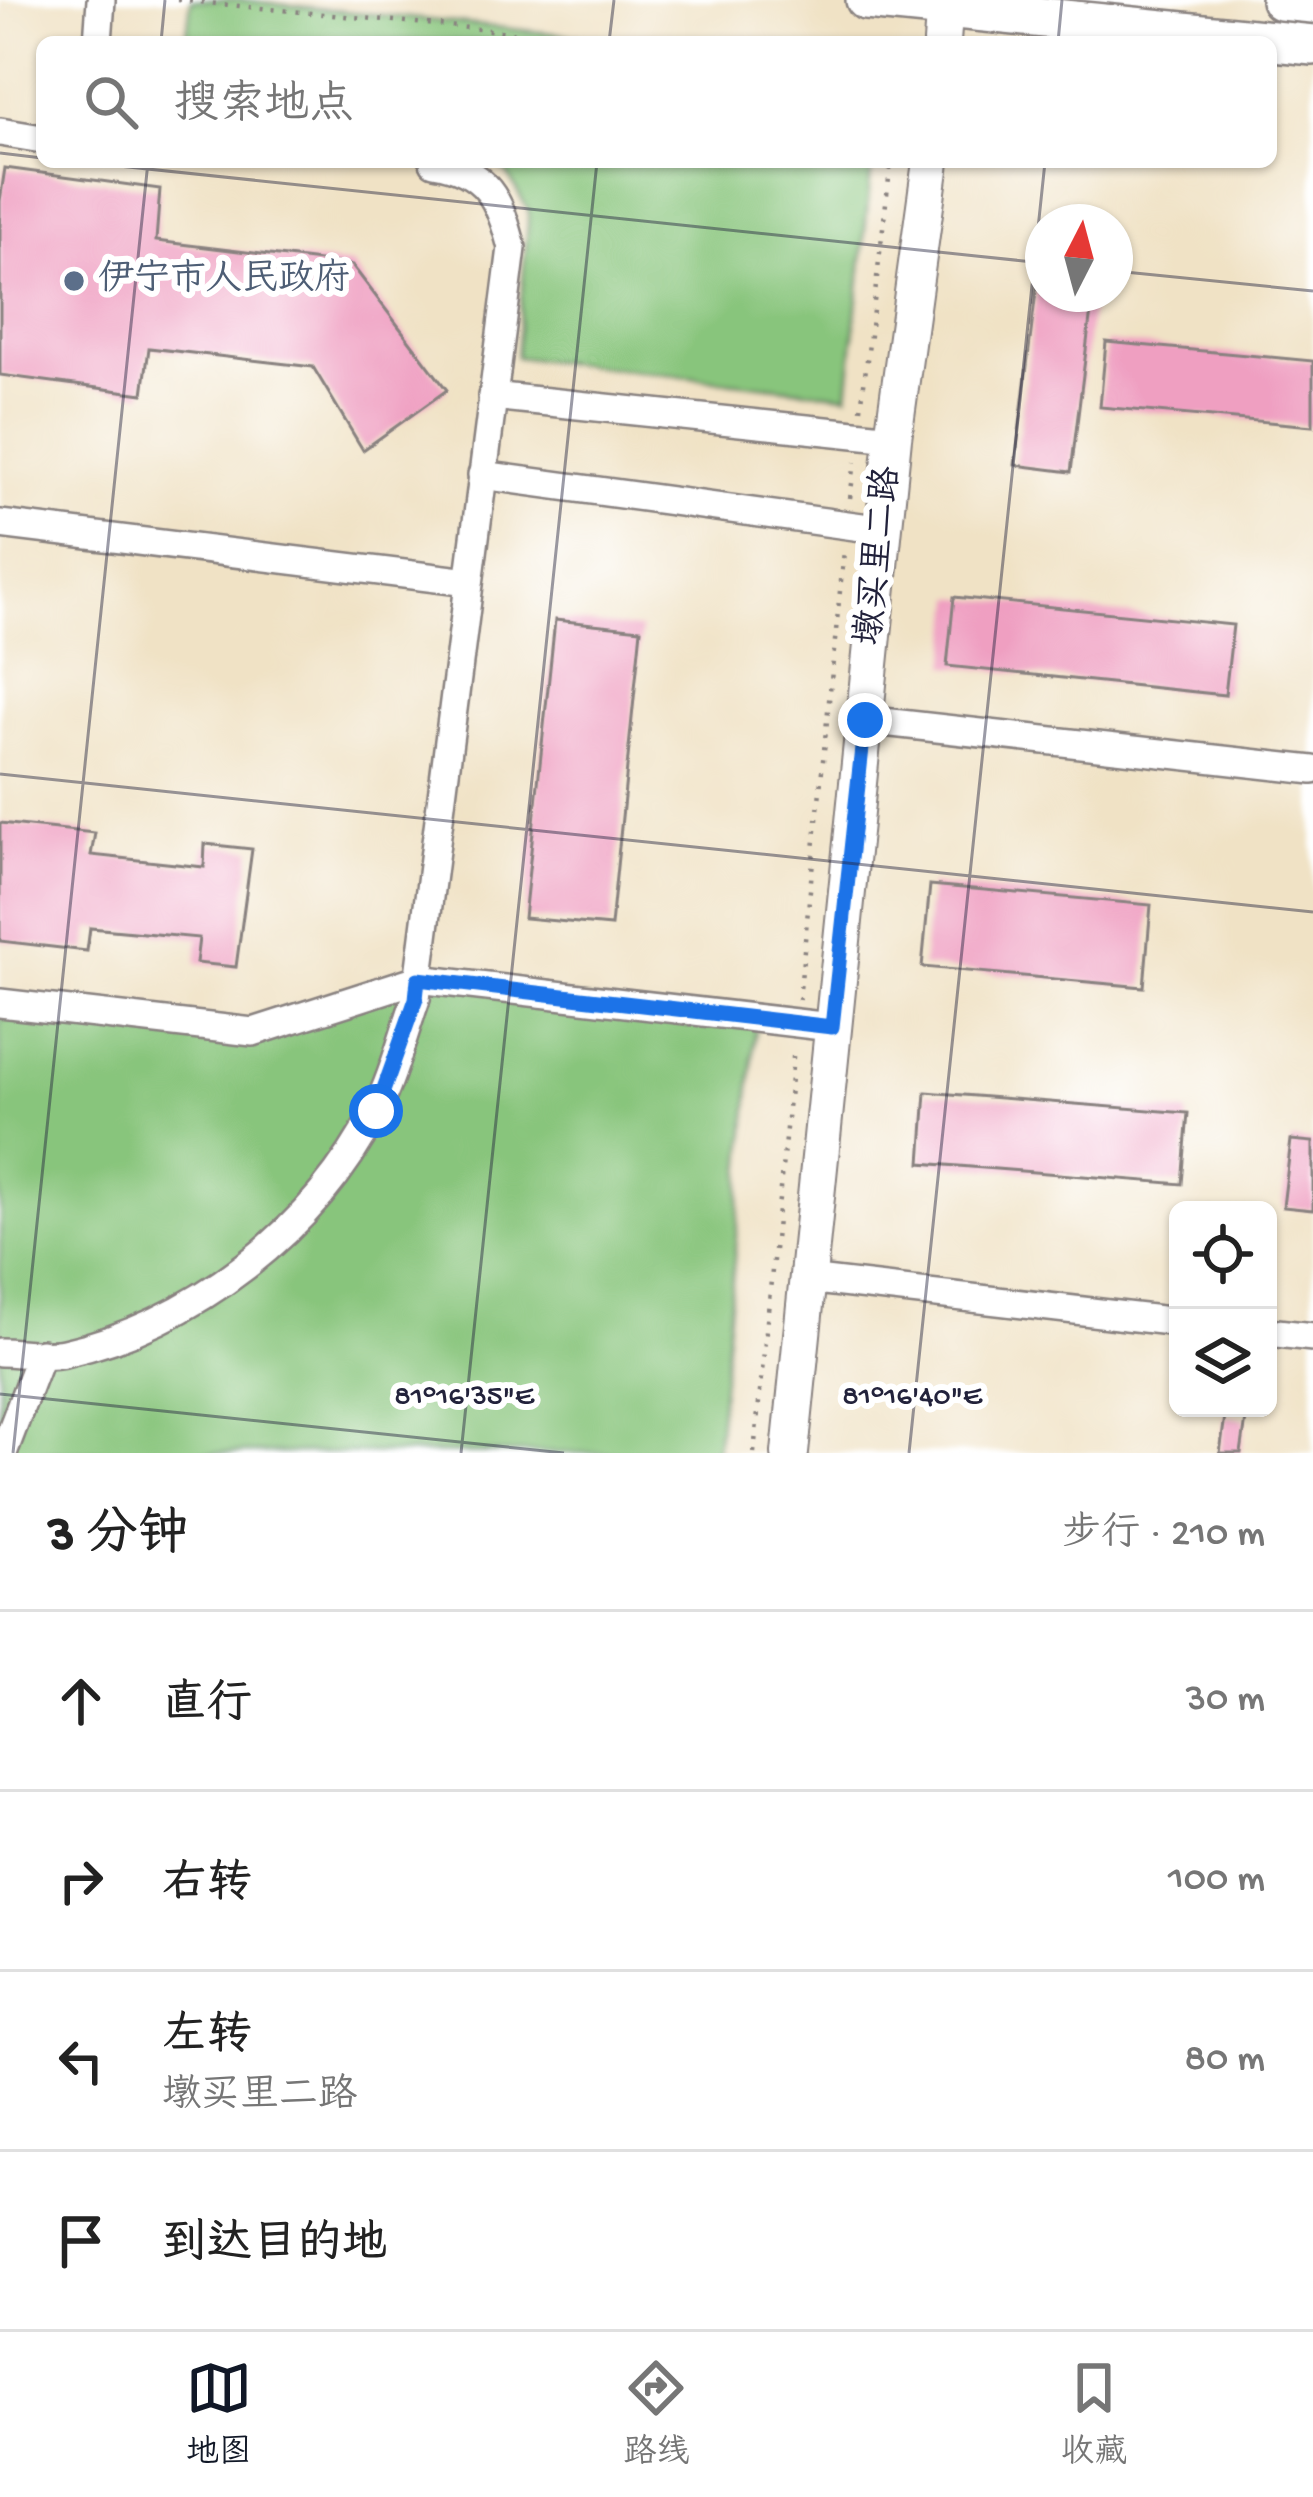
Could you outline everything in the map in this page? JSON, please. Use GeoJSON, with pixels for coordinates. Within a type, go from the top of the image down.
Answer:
{"type":"FeatureCollection","features":[{"type":"Feature","properties":{"kind":"main road"},"geometry":{"type":"LineString","coordinates":[[866,0],[944,17],[1194,36]]}},
{"type":"Feature","properties":{"kind":"main road"},"geometry":{"type":"LineString","coordinates":[[1281,0],[1313,3]]}},
{"type":"Feature","properties":{"kind":"main road"},"geometry":{"type":"LineString","coordinates":[[1277,42],[1313,45]]}},
{"type":"Feature","properties":{"kind":"street"},"geometry":{"type":"LineString","coordinates":[[98,36],[101,0]]}},
{"type":"Feature","properties":{"kind":"street"},"geometry":{"type":"LineString","coordinates":[[0,132],[36,139]]}},
{"type":"Feature","properties":{"kind":"street"},"geometry":{"type":"LineString","coordinates":[[0,1352],[61,1354],[125,1333],[190,1303],[240,1271],[296,1223],[376,1111],[416,999],[512,248],[502,208],[487,186],[458,168]]}},
{"type":"Feature","properties":{"kind":"street","name":"墩买里二路"},"geometry":{"type":"LineString","coordinates":[[790,1453],[807,1279],[814,1025],[865,720],[884,530],[876,436],[930,168]]}},
{"type":"Feature","properties":{"kind":"street"},"geometry":{"type":"LineString","coordinates":[[492,396],[876,436]]}},
{"type":"Feature","properties":{"kind":"street"},"geometry":{"type":"LineString","coordinates":[[482,475],[884,530]]}},
{"type":"Feature","properties":{"kind":"street"},"geometry":{"type":"LineString","coordinates":[[0,524],[469,581]]}},
{"type":"Feature","properties":{"kind":"street"},"geometry":{"type":"LineString","coordinates":[[865,720],[1313,770]]}},
{"type":"Feature","properties":{"kind":"street"},"geometry":{"type":"LineString","coordinates":[[0,1003],[253,1032],[418,979],[814,1025]]}},
{"type":"Feature","properties":{"kind":"street"},"geometry":{"type":"LineString","coordinates":[[807,1279],[1169,1321]]}},
{"type":"Feature","properties":{"kind":"street"},"geometry":{"type":"LineString","coordinates":[[1277,1333],[1313,1337]]}},
{"type":"Feature","properties":{"kind":"street"},"geometry":{"type":"LineString","coordinates":[[3,1453],[40,1353]]}},
{"type":"Feature","properties":{"kind":"path"},"geometry":{"type":"LineString","coordinates":[[177,0],[552,36]]}},
{"type":"Feature","properties":{"kind":"path"},"geometry":{"type":"LineString","coordinates":[[754,1453],[814,1025],[847,525],[876,436],[891,168]]}},
{"type":"Feature","properties":{"kind":"green space"},"geometry":{"type":"Polygon","coordinates":[[[191,0],[241,0],[578,36],[187,36],[191,0]]]}},
{"type":"Feature","properties":{"kind":"green space"},"geometry":{"type":"Polygon","coordinates":[[[500,168],[871,168],[848,395],[516,357],[529,212],[500,168]]]}},
{"type":"Feature","properties":{"kind":"green space"},"geometry":{"type":"Polygon","coordinates":[[[435,979],[756,1023],[716,1453],[0,1453],[0,1017],[240,1042],[435,979]]]}},
{"type":"Feature","properties":{"kind":"building"},"geometry":{"type":"Polygon","coordinates":[[[5,168],[160,189],[156,241],[352,265],[447,390],[363,450],[313,367],[149,348],[143,394],[0,375],[0,201],[5,168]]]}},
{"type":"Feature","properties":{"kind":"building"},"geometry":{"type":"Polygon","coordinates":[[[1033,312],[1091,312],[1071,472],[1015,465],[1033,312]]]}},
{"type":"Feature","properties":{"kind":"building"},"geometry":{"type":"Polygon","coordinates":[[[1106,342],[1313,361],[1313,426],[1100,407],[1106,342]]]}},
{"type":"Feature","properties":{"kind":"building"},"geometry":{"type":"Polygon","coordinates":[[[954,597],[1233,625],[1225,695],[947,666],[954,597]]]}},
{"type":"Feature","properties":{"kind":"building"},"geometry":{"type":"Polygon","coordinates":[[[555,620],[641,629],[611,926],[524,918],[555,620]]]}},
{"type":"Feature","properties":{"kind":"building"},"geometry":{"type":"Polygon","coordinates":[[[0,823],[95,833],[91,855],[204,867],[205,844],[252,849],[236,967],[196,963],[199,938],[90,928],[87,951],[0,941],[0,823]]]}},
{"type":"Feature","properties":{"kind":"building"},"geometry":{"type":"Polygon","coordinates":[[[930,885],[1151,905],[1144,987],[922,967],[930,885]]]}},
{"type":"Feature","properties":{"kind":"building"},"geometry":{"type":"Polygon","coordinates":[[[926,1092],[1188,1113],[1182,1184],[921,1163],[926,1092]]]}},
{"type":"Feature","properties":{"kind":"building"},"geometry":{"type":"Polygon","coordinates":[[[1291,1140],[1313,1142],[1313,1210],[1283,1207],[1291,1140]]]}},
{"type":"Feature","properties":{"kind":"building"},"geometry":{"type":"Polygon","coordinates":[[[1225,1417],[1246,1419],[1241,1453],[1220,1453],[1225,1417]]]}},
{"type":"Feature","properties":{"kind":"place","name":"伊宁市人民政府"},"geometry":{"type":"Point","coordinates":[74,281]}},
{"type":"Feature","properties":{"kind":"route"},"geometry":{"type":"LineString","coordinates":[[376,1111],[416,999],[418,979],[832,1027],[865,720]]}}]}
